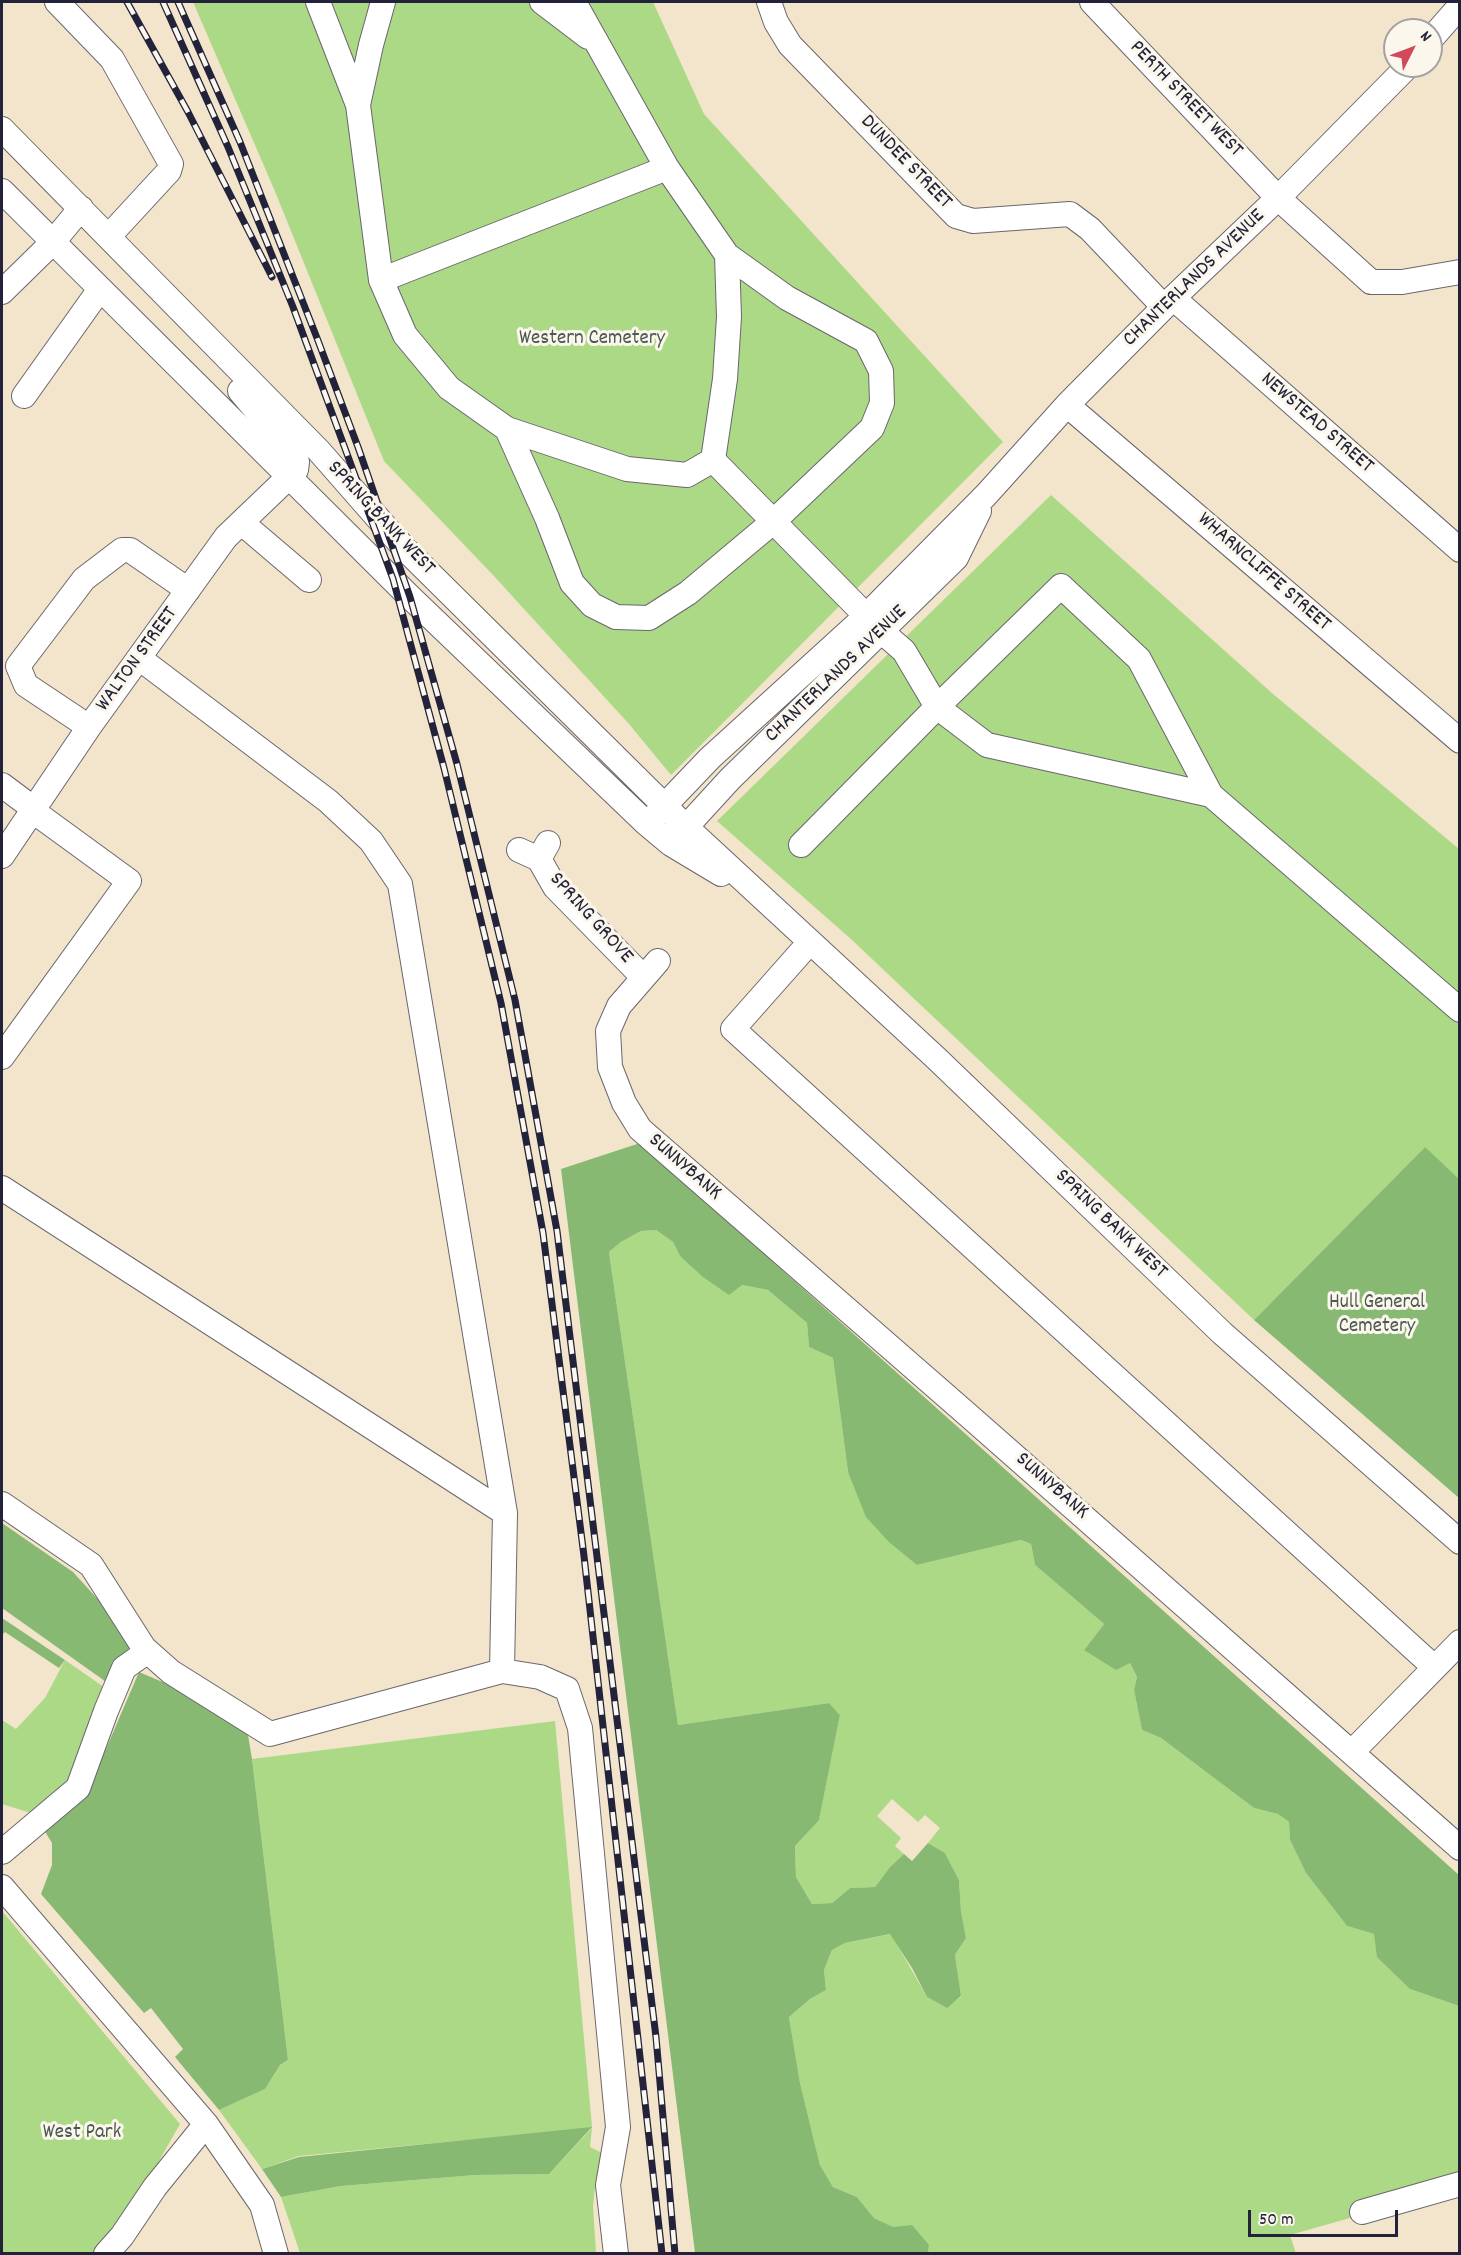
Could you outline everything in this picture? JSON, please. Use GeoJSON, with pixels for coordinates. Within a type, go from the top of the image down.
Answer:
{"type":"FeatureCollection","features":[{"type":"Feature","properties":{"kind":"street"},"geometry":{"type":"LineString","coordinates":[[57,2],[112,59],[171,164],[169,171],[109,236]]}},
{"type":"Feature","properties":{"kind":"street"},"geometry":{"type":"LineString","coordinates":[[318,2],[358,105],[381,280],[405,335],[449,388],[507,429],[627,469],[687,475],[713,460]]}},
{"type":"Feature","properties":{"kind":"street"},"geometry":{"type":"LineString","coordinates":[[358,105],[383,2]]}},
{"type":"Feature","properties":{"kind":"street"},"geometry":{"type":"LineString","coordinates":[[542,2],[597,44]]}},
{"type":"Feature","properties":{"kind":"street"},"geometry":{"type":"LineString","coordinates":[[507,429],[547,518],[572,583],[592,605],[616,616],[650,618],[688,593],[774,521],[872,428],[882,403],[881,371],[866,341],[787,297],[727,255],[667,168],[574,2]]}},
{"type":"Feature","properties":{"kind":"street","name":"DUNDEE STREET"},"geometry":{"type":"LineString","coordinates":[[769,2],[776,22],[790,45],[956,216],[973,221],[1070,214],[1098,236],[1169,302]]}},
{"type":"Feature","properties":{"kind":"street","name":"PERTH STREET WEST"},"geometry":{"type":"LineString","coordinates":[[1092,2],[1278,198],[1371,282],[1402,282],[1460,272]]}},
{"type":"Feature","properties":{"kind":"street"},"geometry":{"type":"LineString","coordinates":[[1443,25],[1460,6]]}},
{"type":"Feature","properties":{"kind":"street","name":"CHANTERLANDS AVENUE"},"geometry":{"type":"LineString","coordinates":[[647,824],[710,758],[873,623],[956,558],[986,495],[1067,405],[1169,302],[1278,198],[1396,78]]}},
{"type":"Feature","properties":{"kind":"street","name":"SPRING BANK WEST"},"geometry":{"type":"LineString","coordinates":[[2,129],[319,452],[405,548],[666,806],[678,835]]}},
{"type":"Feature","properties":{"kind":"street"},"geometry":{"type":"LineString","coordinates":[[381,280],[667,168]]}},
{"type":"Feature","properties":{"kind":"street","name":"SPRING BANK WEST"},"geometry":{"type":"LineString","coordinates":[[2,191],[410,597],[647,824],[678,835],[766,902],[936,1058],[1222,1333],[1460,1542]]}},
{"type":"Feature","properties":{"kind":"street"},"geometry":{"type":"LineString","coordinates":[[2,292],[53,242],[81,208]]}},
{"type":"Feature","properties":{"kind":"street"},"geometry":{"type":"LineString","coordinates":[[713,460],[725,379],[729,317],[727,255]]}},
{"type":"Feature","properties":{"kind":"street"},"geometry":{"type":"LineString","coordinates":[[24,396],[100,289]]}},
{"type":"Feature","properties":{"kind":"street","name":"NEWSTEAD STREET"},"geometry":{"type":"LineString","coordinates":[[1169,302],[1460,550]]}},
{"type":"Feature","properties":{"kind":"street"},"geometry":{"type":"LineString","coordinates":[[200,332],[241,394],[294,456],[297,462],[296,470],[291,477]]}},
{"type":"Feature","properties":{"kind":"street","name":"WHARNCLIFFE STREET"},"geometry":{"type":"LineString","coordinates":[[1067,405],[1460,741]]}},
{"type":"Feature","properties":{"kind":"street"},"geometry":{"type":"LineString","coordinates":[[713,460],[873,623],[904,651],[937,706],[987,745],[1211,795]]}},
{"type":"Feature","properties":{"kind":"street","name":"WALTON STREET"},"geometry":{"type":"LineString","coordinates":[[2,856],[89,727],[226,537],[291,477]]}},
{"type":"Feature","properties":{"kind":"street"},"geometry":{"type":"LineString","coordinates":[[242,523],[309,580]]}},
{"type":"Feature","properties":{"kind":"street"},"geometry":{"type":"LineString","coordinates":[[89,727],[26,685],[18,666],[84,579],[122,550],[130,550],[188,590]]}},
{"type":"Feature","properties":{"kind":"street"},"geometry":{"type":"LineString","coordinates":[[801,845],[937,706],[1061,586],[1139,659],[1211,795],[1460,1010]]}},
{"type":"Feature","properties":{"kind":"street","name":"CHANTERLANDS AVENUE"},"geometry":{"type":"LineString","coordinates":[[678,835],[873,623]]}},
{"type":"Feature","properties":{"kind":"street"},"geometry":{"type":"LineString","coordinates":[[140,658],[328,801],[371,841],[400,884],[505,1513],[502,1671]]}},
{"type":"Feature","properties":{"kind":"street"},"geometry":{"type":"LineString","coordinates":[[2,785],[129,881],[2,1057]]}},
{"type":"Feature","properties":{"kind":"street","name":"SPRING GROVE"},"geometry":{"type":"LineString","coordinates":[[536,851],[555,887],[650,969],[619,1006],[608,1031],[610,1067],[624,1103],[640,1129]]}},
{"type":"Feature","properties":{"kind":"street"},"geometry":{"type":"LineString","coordinates":[[810,942],[733,1029],[1434,1667]]}},
{"type":"Feature","properties":{"kind":"street","name":"SUNNYBANK"},"geometry":{"type":"LineString","coordinates":[[640,1129],[1460,1848]]}},
{"type":"Feature","properties":{"kind":"street"},"geometry":{"type":"LineString","coordinates":[[2,1188],[505,1513]]}},
{"type":"Feature","properties":{"kind":"street"},"geometry":{"type":"LineString","coordinates":[[2,1504],[91,1565],[144,1648],[171,1672],[270,1734],[502,1671],[540,1677],[567,1689],[580,1728],[618,2127],[608,2185],[616,2253]]}},
{"type":"Feature","properties":{"kind":"street"},"geometry":{"type":"LineString","coordinates":[[1352,1752],[1460,1642]]}},
{"type":"Feature","properties":{"kind":"street"},"geometry":{"type":"LineString","coordinates":[[2,1852],[78,1788],[124,1668],[141,1656],[144,1648]]}},
{"type":"Feature","properties":{"kind":"street"},"geometry":{"type":"LineString","coordinates":[[2,1887],[206,2124],[262,2205],[276,2253]]}},
{"type":"Feature","properties":{"kind":"street"},"geometry":{"type":"LineString","coordinates":[[106,2253],[122,2236],[155,2187],[206,2124]]}},
{"type":"Feature","properties":{"kind":"street"},"geometry":{"type":"LineString","coordinates":[[1362,2212],[1460,2184]]}},
{"type":"Feature","properties":{"kind":"green space","name":"Western Cemetery"},"geometry":{"type":"Polygon","coordinates":[[[193,2],[653,2],[704,114],[1003,442],[671,775],[629,724],[493,575],[384,461],[274,189],[193,2]]]}},
{"type":"Feature","properties":{"kind":"green space"},"geometry":{"type":"Polygon","coordinates":[[[1051,495],[1273,694],[1459,849],[1459,1179],[1424,1148],[1254,1320],[852,940],[717,821],[1051,495]]]}},
{"type":"Feature","properties":{"kind":"green space"},"geometry":{"type":"Polygon","coordinates":[[[640,1143],[1459,1875],[1459,2006],[1410,1989],[1377,1957],[1374,1934],[1347,1926],[1306,1873],[1290,1840],[1289,1822],[1278,1814],[1254,1808],[1161,1738],[1142,1730],[1134,1690],[1137,1677],[1130,1663],[1116,1670],[1084,1650],[1104,1624],[1035,1565],[1031,1544],[1021,1540],[917,1565],[889,1542],[866,1517],[848,1472],[833,1358],[809,1347],[807,1323],[768,1290],[742,1285],[729,1295],[703,1277],[680,1256],[673,1242],[656,1230],[641,1231],[609,1252],[678,1725],[829,1703],[840,1715],[819,1820],[795,1846],[796,1877],[812,1904],[832,1903],[850,1888],[875,1887],[890,1867],[904,1854],[912,1861],[928,1843],[945,1853],[959,1880],[966,1938],[955,1955],[961,1996],[947,2008],[927,1997],[890,1934],[845,1943],[832,1950],[824,1970],[826,1990],[810,1999],[789,2017],[800,2083],[820,2165],[833,2187],[857,2197],[874,2218],[893,2227],[912,2225],[929,2245],[928,2253],[695,2253],[561,1169],[640,1143]]]}},
{"type":"Feature","properties":{"kind":"green space","name":"Hull General Cemetery"},"geometry":{"type":"Polygon","coordinates":[[[1425,1147],[1459,1179],[1459,1498],[1254,1320],[1425,1147]]]}},
{"type":"Feature","properties":{"kind":"green space"},"geometry":{"type":"Polygon","coordinates":[[[656,1230],[673,1242],[680,1256],[742,1285],[768,1290],[807,1323],[809,1347],[833,1358],[848,1472],[917,1565],[1021,1540],[1031,1544],[1035,1565],[1104,1624],[1084,1650],[1130,1663],[1137,1677],[1134,1690],[1142,1730],[1161,1738],[1254,1808],[1278,1814],[1289,1822],[1290,1840],[1306,1873],[1347,1926],[1374,1934],[1410,1989],[1459,2006],[1459,2187],[1290,2235],[1296,2254],[928,2253],[929,2245],[874,2218],[857,2197],[833,2187],[820,2165],[800,2083],[789,2017],[810,1999],[826,1990],[824,1970],[832,1950],[845,1943],[891,1934],[927,1997],[946,2007],[961,1997],[955,1955],[966,1938],[959,1880],[945,1853],[928,1843],[940,1828],[925,1815],[918,1822],[892,1799],[877,1816],[901,1838],[895,1846],[904,1854],[890,1867],[875,1887],[850,1888],[832,1903],[812,1904],[796,1877],[795,1846],[819,1819],[840,1715],[829,1703],[678,1725],[609,1252],[641,1231],[656,1230]]]}},
{"type":"Feature","properties":{"kind":"green space"},"geometry":{"type":"Polygon","coordinates":[[[2,1523],[73,1572],[134,1639],[109,1684],[2,1608],[2,1523]]]}},
{"type":"Feature","properties":{"kind":"green space"},"geometry":{"type":"Polygon","coordinates":[[[2,1618],[65,1660],[59,1668],[5,1632],[2,1635],[2,1618]]]}},
{"type":"Feature","properties":{"kind":"green space"},"geometry":{"type":"Polygon","coordinates":[[[65,1660],[111,1692],[76,1774],[37,1815],[2,1804],[2,1720],[16,1729],[45,1698],[65,1660]]]}},
{"type":"Feature","properties":{"kind":"green space"},"geometry":{"type":"Polygon","coordinates":[[[139,1672],[245,1717],[288,2060],[280,2065],[265,2089],[219,2110],[175,2057],[183,2049],[151,2008],[144,2013],[41,1894],[52,1865],[52,1843],[44,1830],[87,1793],[139,1672]]]}},
{"type":"Feature","properties":{"kind":"green space"},"geometry":{"type":"Polygon","coordinates":[[[555,1721],[592,2128],[299,2156],[262,2169],[219,2110],[265,2089],[280,2065],[288,2060],[252,1759],[555,1721]]]}},
{"type":"Feature","properties":{"kind":"green space","name":"West Park"},"geometry":{"type":"Polygon","coordinates":[[[2,1911],[180,2124],[107,2253],[2,2253],[2,1911]]]}},
{"type":"Feature","properties":{"kind":"green space"},"geometry":{"type":"Polygon","coordinates":[[[592,2127],[549,2174],[476,2175],[341,2186],[281,2197],[262,2169],[299,2157],[592,2127]]]}},
{"type":"Feature","properties":{"kind":"green space"},"geometry":{"type":"Polygon","coordinates":[[[592,2128],[590,2147],[606,2155],[596,2179],[593,2206],[596,2253],[300,2253],[281,2197],[341,2186],[476,2175],[549,2174],[592,2128]]]}},
{"type":"Feature","properties":{"kind":"railway"},"geometry":{"type":"LineString","coordinates":[[127,2],[188,112],[272,277]]}},
{"type":"Feature","properties":{"kind":"railway"},"geometry":{"type":"LineString","coordinates":[[163,2],[228,147],[293,307],[393,579],[444,768],[501,1003],[543,1233],[584,1556],[662,2254]]}},
{"type":"Feature","properties":{"kind":"railway"},"geometry":{"type":"LineString","coordinates":[[178,2],[240,142],[317,338],[410,597],[457,764],[515,1000],[557,1231],[656,2037],[675,2254]]}}]}
